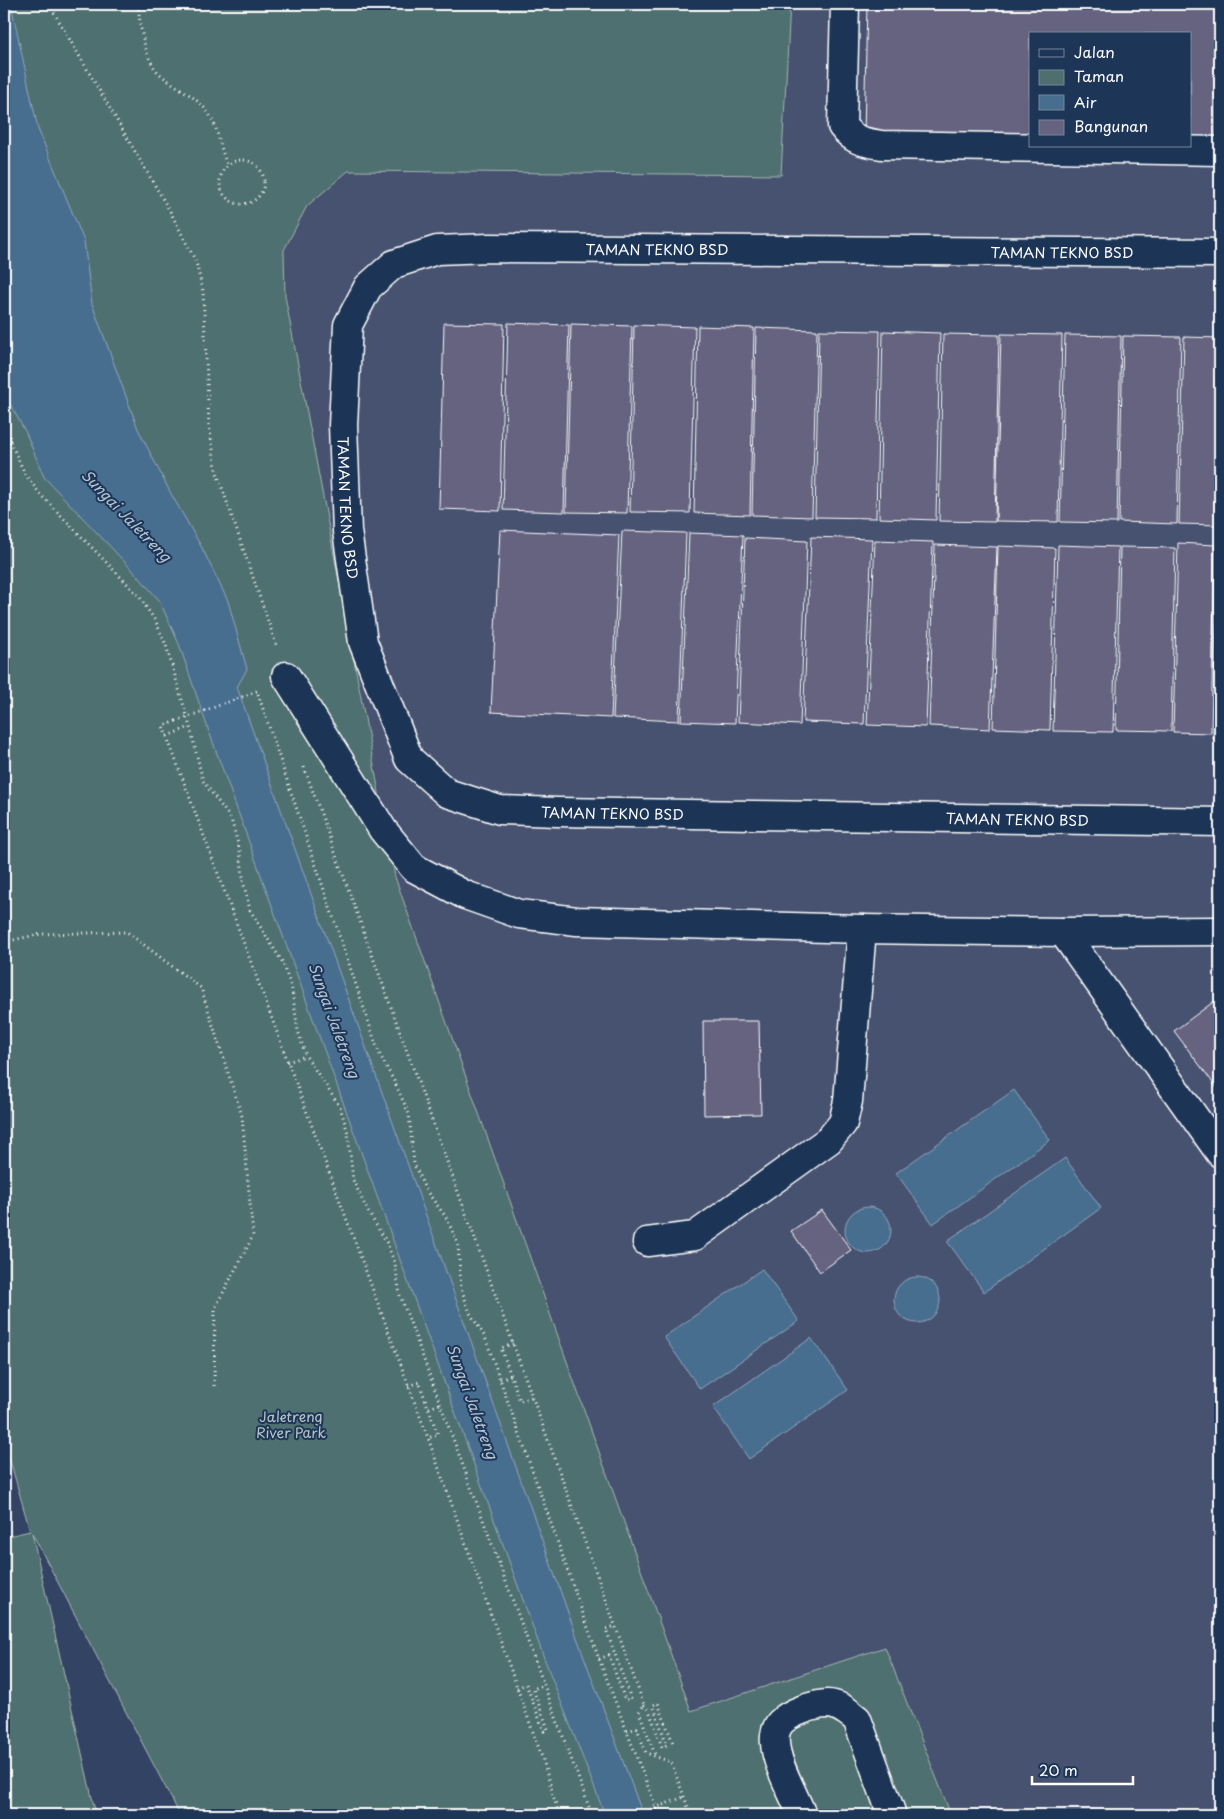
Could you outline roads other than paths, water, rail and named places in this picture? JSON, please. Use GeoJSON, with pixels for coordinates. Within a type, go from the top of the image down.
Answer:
{"type":"FeatureCollection","features":[{"type":"Feature","properties":{"kind":"lane"},"geometry":{"type":"LineString","coordinates":[[846,4],[842,126],[851,137],[882,145],[1029,148]]}},
{"type":"Feature","properties":{"kind":"lane"},"geometry":{"type":"LineString","coordinates":[[1051,148],[1220,151]]}},
{"type":"Feature","properties":{"kind":"lane","name":"TAMAN TEKNO BSD"},"geometry":{"type":"LineString","coordinates":[[1220,253],[499,248],[438,250],[394,264],[368,287],[348,324],[343,425],[347,531],[363,642],[409,759],[447,793],[500,810],[519,811],[1220,822]]}},
{"type":"Feature","properties":{"kind":"lane"},"geometry":{"type":"LineString","coordinates":[[286,676],[383,830],[414,868],[465,895],[519,914],[577,921],[862,929],[1063,932],[1220,931]]}},
{"type":"Feature","properties":{"kind":"lane"},"geometry":{"type":"LineString","coordinates":[[647,1242],[695,1236],[829,1140],[843,1123],[848,1101],[862,929]]}},
{"type":"Feature","properties":{"kind":"lane"},"geometry":{"type":"LineString","coordinates":[[1063,932],[1220,1153]]}},
{"type":"Feature","properties":{"kind":"lane"},"geometry":{"type":"LineString","coordinates":[[802,1815],[777,1755],[774,1742],[776,1729],[782,1720],[809,1707],[828,1703],[844,1708],[857,1719],[892,1815]]}},
{"type":"Feature","properties":{"kind":"water","name":"Sungai Jaletreng"},"geometry":{"type":"Polygon","coordinates":[[[4,4],[11,4],[38,129],[84,241],[92,304],[138,429],[170,492],[202,548],[228,601],[247,669],[237,687],[580,1646],[643,1815],[605,1815],[544,1658],[179,644],[159,600],[44,477],[26,433],[4,393],[4,4]]]}},
{"type":"Feature","properties":{"kind":"water"},"geometry":{"type":"Polygon","coordinates":[[[1014,1090],[1050,1140],[933,1224],[896,1173],[1014,1090]]]}},
{"type":"Feature","properties":{"kind":"water"},"geometry":{"type":"Polygon","coordinates":[[[1065,1158],[1101,1208],[984,1292],[947,1241],[1065,1158]]]}},
{"type":"Feature","properties":{"kind":"water"},"geometry":{"type":"Polygon","coordinates":[[[864,1207],[872,1207],[881,1211],[887,1217],[891,1230],[887,1243],[881,1249],[872,1253],[864,1253],[855,1249],[849,1243],[845,1234],[845,1226],[849,1217],[855,1211],[864,1207]]]}},
{"type":"Feature","properties":{"kind":"water"},"geometry":{"type":"Polygon","coordinates":[[[762,1269],[799,1321],[700,1389],[664,1337],[762,1269]]]}},
{"type":"Feature","properties":{"kind":"water"},"geometry":{"type":"Polygon","coordinates":[[[913,1277],[921,1277],[930,1281],[936,1287],[940,1300],[936,1313],[930,1319],[921,1323],[913,1323],[904,1319],[898,1313],[894,1304],[894,1296],[898,1287],[904,1281],[913,1277]]]}},
{"type":"Feature","properties":{"kind":"water"},"geometry":{"type":"Polygon","coordinates":[[[811,1338],[848,1390],[749,1459],[713,1407],[811,1338]]]}},
{"type":"Feature","properties":{"kind":"park label","name":"Jaletreng River Park"},"geometry":{"type":"Point","coordinates":[291,1424]}}]}
